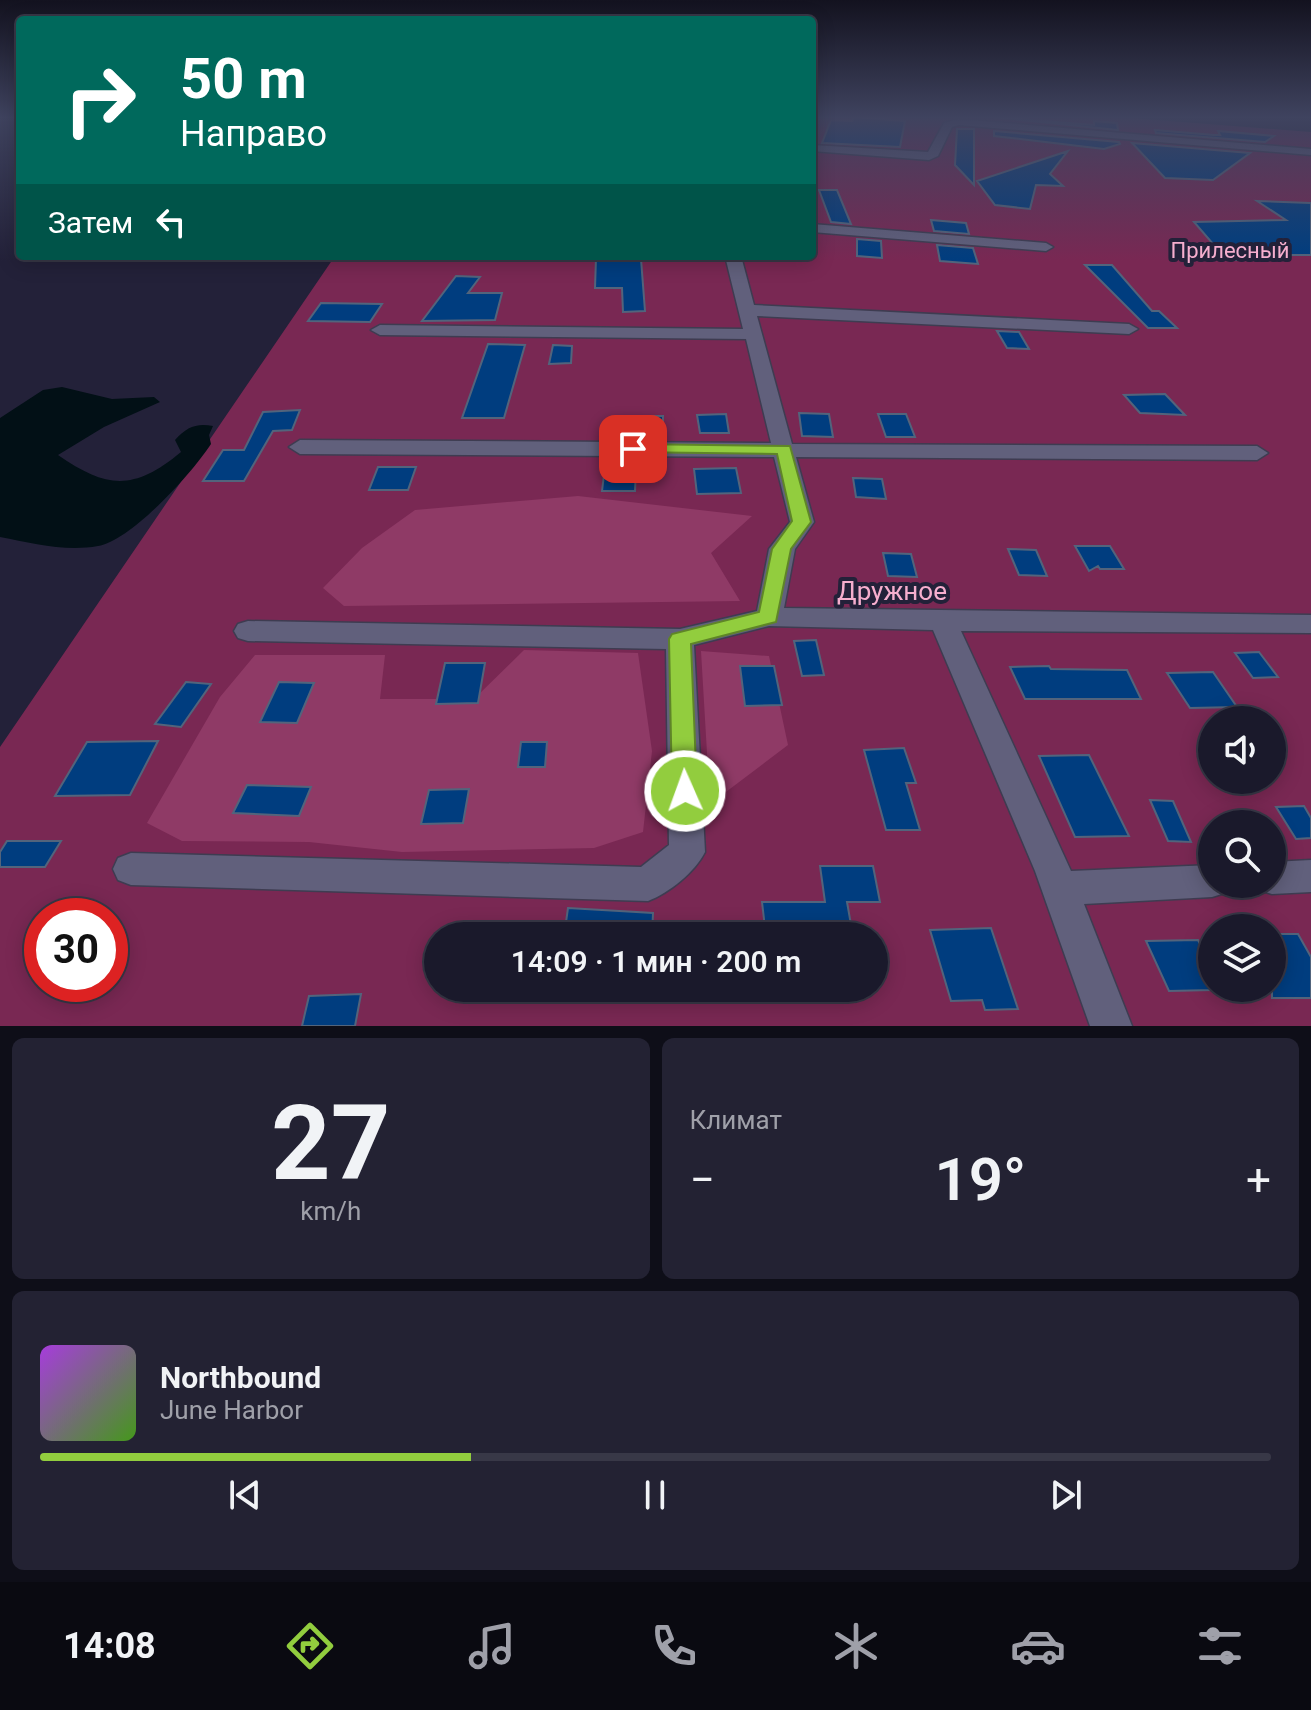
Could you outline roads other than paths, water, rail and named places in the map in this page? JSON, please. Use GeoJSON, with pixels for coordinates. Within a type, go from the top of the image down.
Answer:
{"type":"FeatureCollection","features":[{"type":"Feature","properties":{"kind":"street"},"geometry":{"type":"LineString","coordinates":[[816,228],[1046,247]]}},
{"type":"Feature","properties":{"kind":"street"},"geometry":{"type":"LineString","coordinates":[[734,260],[802,522],[782,549],[769,617]]}},
{"type":"Feature","properties":{"kind":"street"},"geometry":{"type":"LineString","coordinates":[[749,310],[1129,329]]}},
{"type":"Feature","properties":{"kind":"street"},"geometry":{"type":"LineString","coordinates":[[380,330],[755,334]]}},
{"type":"Feature","properties":{"kind":"street"},"geometry":{"type":"LineString","coordinates":[[300,447],[1257,453]]}},
{"type":"Feature","properties":{"kind":"street"},"geometry":{"type":"LineString","coordinates":[[248,631],[680,639],[769,617],[1311,624]]}},
{"type":"Feature","properties":{"kind":"street"},"geometry":{"type":"LineString","coordinates":[[943,621],[1060,888],[1111,1026]]}},
{"type":"Feature","properties":{"kind":"street"},"geometry":{"type":"LineString","coordinates":[[131,869],[648,884],[687,852],[680,639]]}},
{"type":"Feature","properties":{"kind":"street"},"geometry":{"type":"LineString","coordinates":[[1286,877],[1311,876]]}},
{"type":"Feature","properties":{"kind":"street"},"geometry":{"type":"LineString","coordinates":[[1060,888],[1198,882]]}},
{"type":"Feature","properties":{"kind":"park label","name":"Прилесный"},"geometry":{"type":"Point","coordinates":[1230,250]}},
{"type":"Feature","properties":{"kind":"park label","name":"Дружное"},"geometry":{"type":"Point","coordinates":[892,591]}}]}
